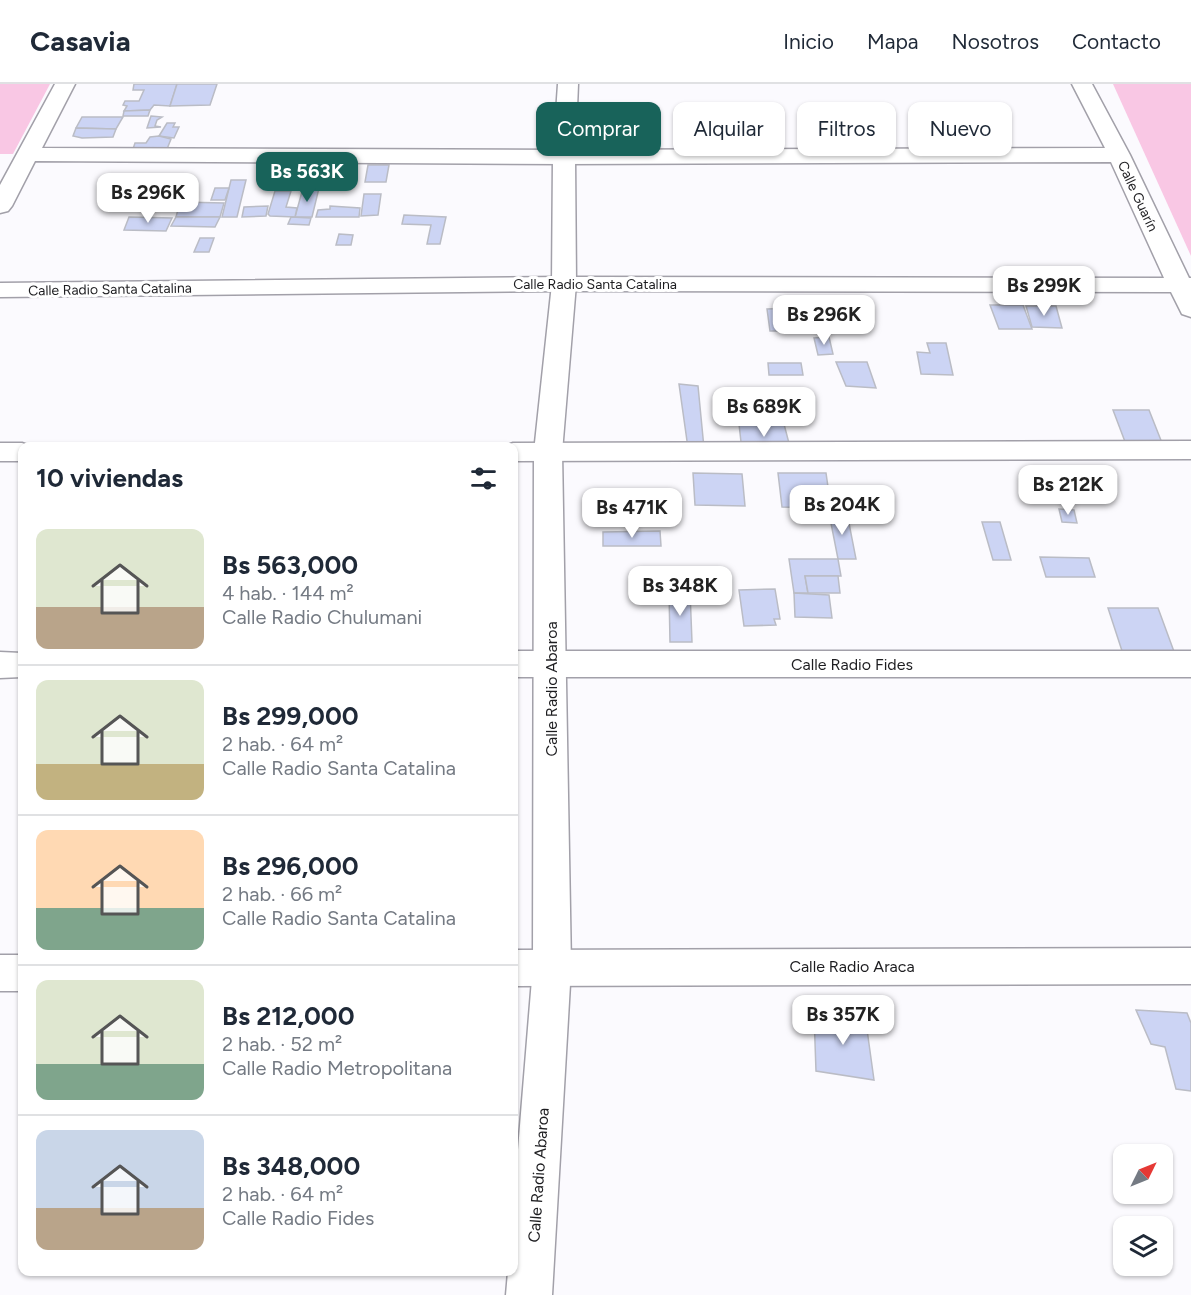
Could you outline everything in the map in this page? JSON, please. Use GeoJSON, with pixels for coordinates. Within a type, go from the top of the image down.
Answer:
{"type":"FeatureCollection","features":[{"type":"Feature","properties":{"kind":"street"},"geometry":{"type":"LineString","coordinates":[[0,206],[65,84]]}},
{"type":"Feature","properties":{"kind":"street","name":"Calle Radio Abaroa"},"geometry":{"type":"LineString","coordinates":[[529,1295],[552,967],[548,452],[564,284],[564,157],[568,84]]}},
{"type":"Feature","properties":{"kind":"street","name":"Calle Guarín"},"geometry":{"type":"LineString","coordinates":[[1082,84],[1185,285],[1191,309]]}},
{"type":"Feature","properties":{"kind":"street"},"geometry":{"type":"LineString","coordinates":[[27,154],[564,157],[1119,154]]}},
{"type":"Feature","properties":{"kind":"street","name":"Calle Radio Santa Catalina"},"geometry":{"type":"LineString","coordinates":[[0,290],[564,284],[1185,285]]}},
{"type":"Feature","properties":{"kind":"street"},"geometry":{"type":"LineString","coordinates":[[518,452],[1191,450]]}},
{"type":"Feature","properties":{"kind":"street"},"geometry":{"type":"LineString","coordinates":[[0,452],[18,452]]}},
{"type":"Feature","properties":{"kind":"street","name":"Calle Radio Fides"},"geometry":{"type":"LineString","coordinates":[[518,664],[1191,664]]}},
{"type":"Feature","properties":{"kind":"street"},"geometry":{"type":"LineString","coordinates":[[0,665],[18,665]]}},
{"type":"Feature","properties":{"kind":"street","name":"Calle Radio Araca"},"geometry":{"type":"LineString","coordinates":[[518,968],[1191,966]]}},
{"type":"Feature","properties":{"kind":"street"},"geometry":{"type":"LineString","coordinates":[[0,973],[18,973]]}},
{"type":"Feature","properties":{"kind":"shaded area"},"geometry":{"type":"Polygon","coordinates":[[[0,84],[50,84],[13,154],[0,154],[0,84]]]}},
{"type":"Feature","properties":{"kind":"shaded area"},"geometry":{"type":"Polygon","coordinates":[[[1113,84],[1191,84],[1191,256],[1113,84]]]}},
{"type":"Feature","properties":{"kind":"building"},"geometry":{"type":"Polygon","coordinates":[[[134,84],[177,84],[170,106],[154,105],[150,110],[124,111],[127,106],[123,105],[125,101],[139,101],[144,90],[133,90],[134,84]]]}},
{"type":"Feature","properties":{"kind":"building"},"geometry":{"type":"Polygon","coordinates":[[[177,84],[217,84],[210,105],[170,106],[177,84]]]}},
{"type":"Feature","properties":{"kind":"building"},"geometry":{"type":"Polygon","coordinates":[[[150,110],[148,116],[123,116],[124,111],[150,110]]]}},
{"type":"Feature","properties":{"kind":"building"},"geometry":{"type":"Polygon","coordinates":[[[151,116],[162,117],[157,120],[155,126],[161,127],[147,128],[151,116]]]}},
{"type":"Feature","properties":{"kind":"building"},"geometry":{"type":"Polygon","coordinates":[[[82,117],[123,117],[116,129],[76,128],[82,117]]]}},
{"type":"Feature","properties":{"kind":"building"},"geometry":{"type":"Polygon","coordinates":[[[167,123],[175,123],[173,127],[179,127],[174,138],[159,136],[167,123]]]}},
{"type":"Feature","properties":{"kind":"building"},"geometry":{"type":"Polygon","coordinates":[[[76,128],[116,129],[113,137],[82,138],[73,136],[76,128]]]}},
{"type":"Feature","properties":{"kind":"building"},"geometry":{"type":"Polygon","coordinates":[[[159,136],[171,139],[167,149],[132,152],[135,143],[146,143],[150,137],[159,136]]]}},
{"type":"Feature","properties":{"kind":"building"},"geometry":{"type":"Polygon","coordinates":[[[368,165],[389,165],[386,182],[365,182],[368,165]]]}},
{"type":"Feature","properties":{"kind":"building"},"geometry":{"type":"Polygon","coordinates":[[[231,180],[246,180],[237,217],[222,217],[231,180]]]}},
{"type":"Feature","properties":{"kind":"building"},"geometry":{"type":"Polygon","coordinates":[[[215,188],[229,188],[225,200],[211,200],[215,188]]]}},
{"type":"Feature","properties":{"kind":"building"},"geometry":{"type":"Polygon","coordinates":[[[303,188],[319,188],[312,217],[295,217],[303,188]]]}},
{"type":"Feature","properties":{"kind":"building"},"geometry":{"type":"Polygon","coordinates":[[[275,191],[291,191],[286,207],[297,208],[295,217],[268,214],[275,191]]]}},
{"type":"Feature","properties":{"kind":"building"},"geometry":{"type":"Polygon","coordinates":[[[364,194],[381,194],[378,215],[361,216],[364,194]]]}},
{"type":"Feature","properties":{"kind":"building"},"geometry":{"type":"Polygon","coordinates":[[[180,202],[224,203],[220,217],[176,217],[180,202]]]}},
{"type":"Feature","properties":{"kind":"building"},"geometry":{"type":"Polygon","coordinates":[[[268,206],[266,216],[242,217],[244,207],[268,206]]]}},
{"type":"Feature","properties":{"kind":"building"},"geometry":{"type":"Polygon","coordinates":[[[330,206],[360,208],[359,217],[316,217],[318,210],[330,209],[330,206]]]}},
{"type":"Feature","properties":{"kind":"building"},"geometry":{"type":"Polygon","coordinates":[[[404,215],[446,217],[440,244],[427,244],[431,225],[402,224],[404,215]]]}},
{"type":"Feature","properties":{"kind":"building"},"geometry":{"type":"Polygon","coordinates":[[[129,217],[172,218],[166,231],[124,230],[129,217]]]}},
{"type":"Feature","properties":{"kind":"building"},"geometry":{"type":"Polygon","coordinates":[[[176,217],[220,217],[215,227],[171,226],[176,217]]]}},
{"type":"Feature","properties":{"kind":"building"},"geometry":{"type":"Polygon","coordinates":[[[291,217],[311,218],[309,225],[288,224],[291,217]]]}},
{"type":"Feature","properties":{"kind":"building"},"geometry":{"type":"Polygon","coordinates":[[[339,234],[353,235],[351,245],[336,245],[339,234]]]}},
{"type":"Feature","properties":{"kind":"building"},"geometry":{"type":"Polygon","coordinates":[[[200,238],[214,238],[209,252],[194,252],[200,238]]]}},
{"type":"Feature","properties":{"kind":"building"},"geometry":{"type":"Polygon","coordinates":[[[990,305],[1023,305],[1032,329],[999,329],[990,305]]]}},
{"type":"Feature","properties":{"kind":"building"},"geometry":{"type":"Polygon","coordinates":[[[1026,306],[1056,306],[1062,328],[1032,327],[1026,306]]]}},
{"type":"Feature","properties":{"kind":"building"},"geometry":{"type":"Polygon","coordinates":[[[796,308],[799,331],[770,331],[767,309],[796,308]]]}},
{"type":"Feature","properties":{"kind":"building"},"geometry":{"type":"Polygon","coordinates":[[[829,337],[833,354],[818,355],[814,338],[829,337]]]}},
{"type":"Feature","properties":{"kind":"building"},"geometry":{"type":"Polygon","coordinates":[[[927,343],[946,343],[953,375],[921,374],[917,352],[930,353],[927,343]]]}},
{"type":"Feature","properties":{"kind":"building"},"geometry":{"type":"Polygon","coordinates":[[[836,362],[867,362],[876,388],[846,386],[836,362]]]}},
{"type":"Feature","properties":{"kind":"building"},"geometry":{"type":"Polygon","coordinates":[[[768,363],[801,363],[803,375],[769,375],[768,363]]]}},
{"type":"Feature","properties":{"kind":"building"},"geometry":{"type":"Polygon","coordinates":[[[679,384],[698,386],[704,448],[688,448],[679,384]]]}},
{"type":"Feature","properties":{"kind":"building"},"geometry":{"type":"Polygon","coordinates":[[[1113,410],[1149,410],[1164,448],[1127,447],[1113,410]]]}},
{"type":"Feature","properties":{"kind":"building"},"geometry":{"type":"Polygon","coordinates":[[[739,424],[784,424],[791,451],[742,451],[739,424]]]}},
{"type":"Feature","properties":{"kind":"building"},"geometry":{"type":"Polygon","coordinates":[[[693,473],[742,474],[745,506],[695,505],[693,473]]]}},
{"type":"Feature","properties":{"kind":"building"},"geometry":{"type":"Polygon","coordinates":[[[778,473],[826,473],[831,508],[782,507],[778,473]]]}},
{"type":"Feature","properties":{"kind":"building"},"geometry":{"type":"Polygon","coordinates":[[[1059,509],[1074,510],[1077,523],[1062,522],[1059,509]]]}},
{"type":"Feature","properties":{"kind":"building"},"geometry":{"type":"Polygon","coordinates":[[[829,513],[847,513],[856,559],[838,559],[829,513]]]}},
{"type":"Feature","properties":{"kind":"building"},"geometry":{"type":"Polygon","coordinates":[[[982,522],[1000,522],[1011,560],[993,560],[982,522]]]}},
{"type":"Feature","properties":{"kind":"building"},"geometry":{"type":"Polygon","coordinates":[[[660,531],[661,546],[603,546],[603,532],[660,531]]]}},
{"type":"Feature","properties":{"kind":"building"},"geometry":{"type":"Polygon","coordinates":[[[1040,557],[1089,558],[1095,577],[1046,577],[1040,557]]]}},
{"type":"Feature","properties":{"kind":"building"},"geometry":{"type":"Polygon","coordinates":[[[789,559],[838,559],[841,576],[805,576],[808,593],[794,593],[789,559]]]}},
{"type":"Feature","properties":{"kind":"building"},"geometry":{"type":"Polygon","coordinates":[[[805,576],[838,576],[840,593],[808,593],[805,576]]]}},
{"type":"Feature","properties":{"kind":"building"},"geometry":{"type":"Polygon","coordinates":[[[775,589],[780,619],[774,619],[776,625],[744,626],[739,590],[775,589]]]}},
{"type":"Feature","properties":{"kind":"building"},"geometry":{"type":"Polygon","coordinates":[[[669,591],[690,591],[692,642],[670,642],[669,591]]]}},
{"type":"Feature","properties":{"kind":"building"},"geometry":{"type":"Polygon","coordinates":[[[794,593],[829,595],[832,618],[795,617],[794,593]]]}},
{"type":"Feature","properties":{"kind":"building"},"geometry":{"type":"Polygon","coordinates":[[[1108,608],[1158,608],[1176,657],[1124,657],[1108,608]]]}},
{"type":"Feature","properties":{"kind":"building"},"geometry":{"type":"Polygon","coordinates":[[[1136,1010],[1187,1013],[1191,1023],[1191,1091],[1176,1089],[1165,1047],[1151,1044],[1136,1010]]]}},
{"type":"Feature","properties":{"kind":"building"},"geometry":{"type":"Polygon","coordinates":[[[814,1014],[865,1015],[874,1080],[816,1071],[814,1014]]]}}]}
